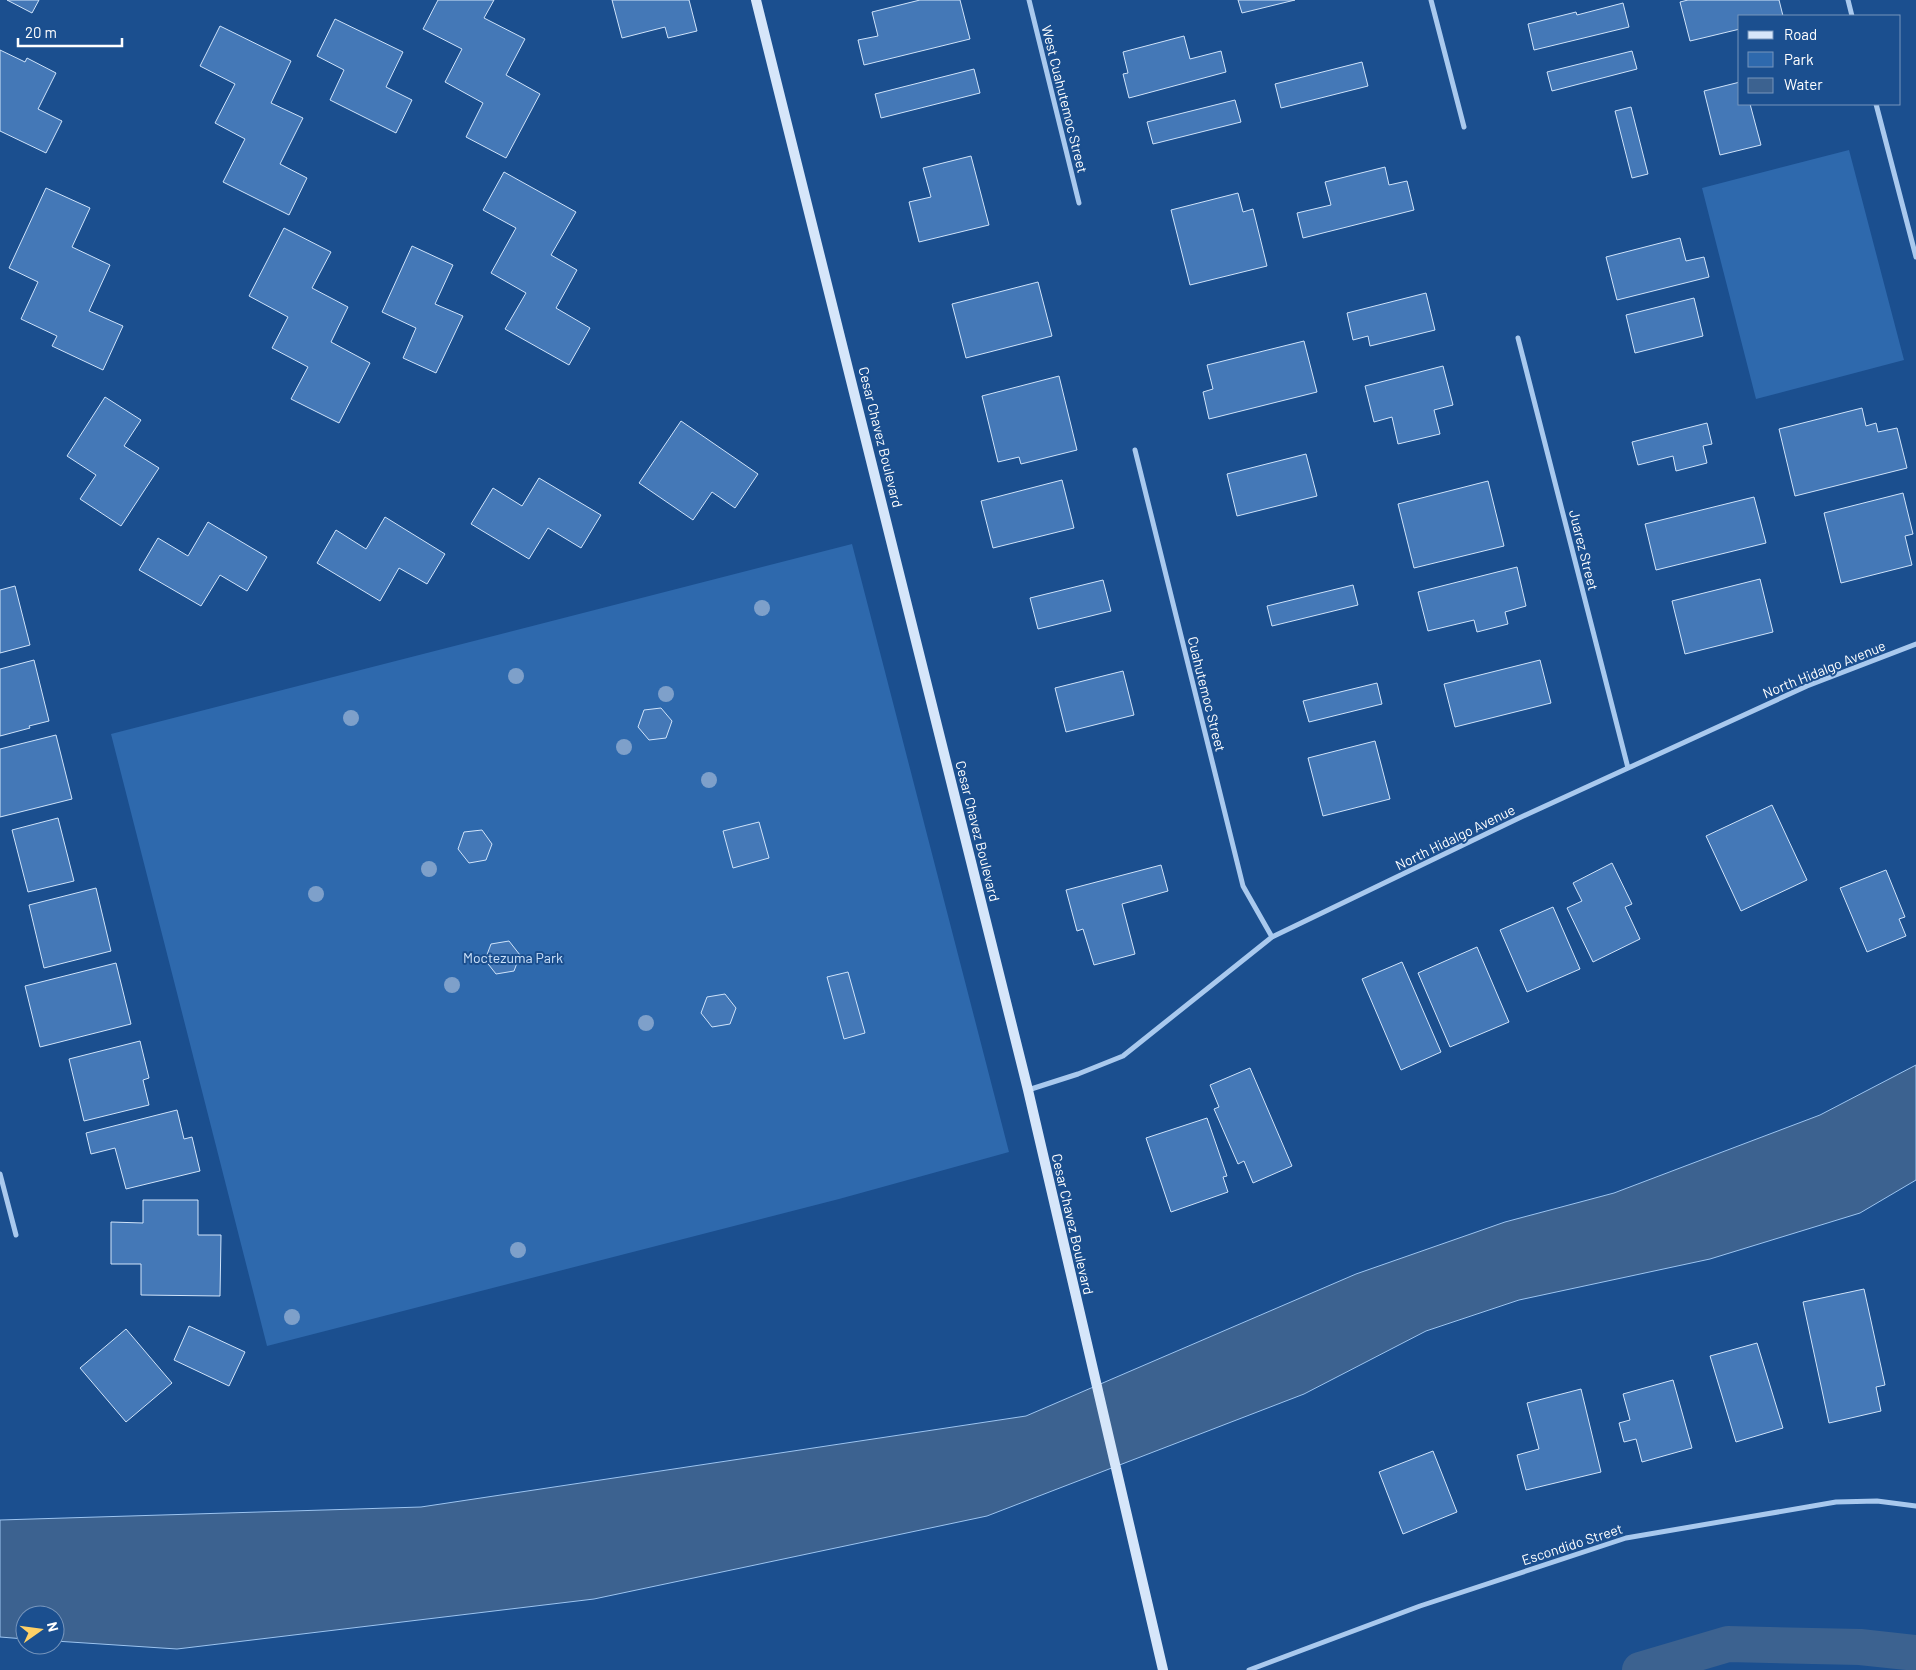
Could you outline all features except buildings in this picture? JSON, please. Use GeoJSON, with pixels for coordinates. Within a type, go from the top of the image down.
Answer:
{"type":"FeatureCollection","features":[{"type":"Feature","properties":{"kind":"street","name":"Cesar Chavez Boulevard"},"geometry":{"type":"LineString","coordinates":[[756,0],[1028,1090],[1163,1670]]}},
{"type":"Feature","properties":{"kind":"street","name":"West Cuahutemoc Street"},"geometry":{"type":"LineString","coordinates":[[1029,0],[1079,202]]}},
{"type":"Feature","properties":{"kind":"street"},"geometry":{"type":"LineString","coordinates":[[1431,0],[1464,127]]}},
{"type":"Feature","properties":{"kind":"street"},"geometry":{"type":"LineString","coordinates":[[1848,0],[1852,15]]}},
{"type":"Feature","properties":{"kind":"street"},"geometry":{"type":"LineString","coordinates":[[1876,105],[1916,257]]}},
{"type":"Feature","properties":{"kind":"street","name":"Juarez Street"},"geometry":{"type":"LineString","coordinates":[[1518,338],[1628,768]]}},
{"type":"Feature","properties":{"kind":"street","name":"Cuahutemoc Street"},"geometry":{"type":"LineString","coordinates":[[1135,450],[1243,886],[1272,937]]}},
{"type":"Feature","properties":{"kind":"street","name":"North Hidalgo Avenue"},"geometry":{"type":"LineString","coordinates":[[1028,1090],[1078,1074],[1123,1056],[1272,937],[1628,768],[1806,686],[1916,644]]}},
{"type":"Feature","properties":{"kind":"street"},"geometry":{"type":"LineString","coordinates":[[0,1174],[16,1235]]}},
{"type":"Feature","properties":{"kind":"street","name":"Escondido Street"},"geometry":{"type":"LineString","coordinates":[[1249,1670],[1420,1606],[1626,1538],[1836,1502],[1878,1501],[1916,1506]]}},
{"type":"Feature","properties":{"kind":"green space"},"geometry":{"type":"Polygon","coordinates":[[[1849,150],[1904,360],[1756,399],[1702,188],[1849,150]]]}},
{"type":"Feature","properties":{"kind":"green space","name":"Moctezuma Park"},"geometry":{"type":"Polygon","coordinates":[[[852,544],[1009,1152],[839,1199],[267,1346],[111,734],[852,544]]]}},
{"type":"Feature","properties":{"kind":"water"},"geometry":{"type":"Polygon","coordinates":[[[1916,1065],[1916,1180],[1860,1213],[1710,1259],[1519,1300],[1426,1331],[1304,1394],[987,1516],[594,1599],[177,1649],[65,1642],[65,1605],[15,1605],[15,1638],[0,1637],[0,1520],[421,1507],[1026,1416],[1356,1274],[1505,1222],[1614,1193],[1820,1115],[1916,1065]]]}},
{"type":"Feature","properties":{"kind":"waterway"},"geometry":{"type":"LineString","coordinates":[[1640,1670],[1728,1644],[1860,1647],[1916,1653]]}}]}
